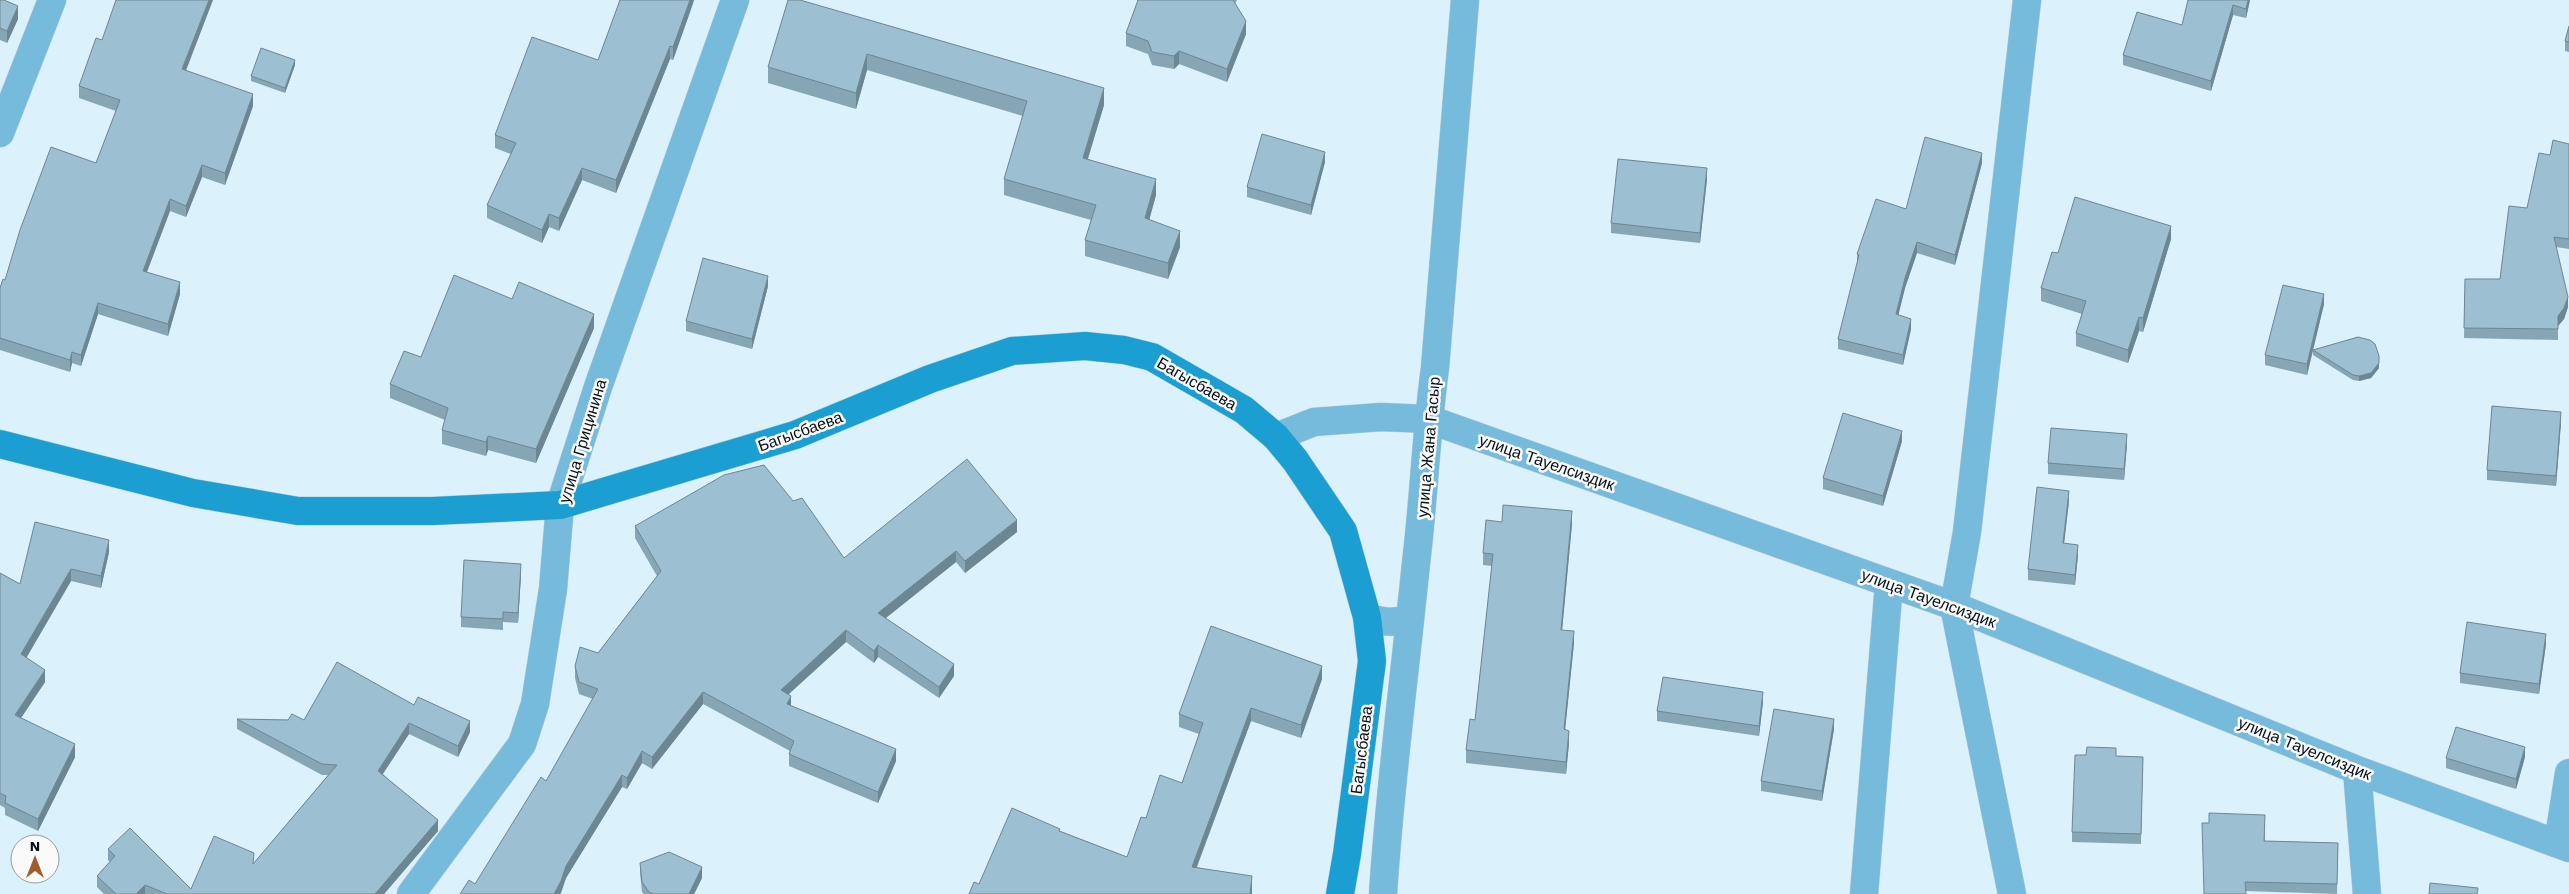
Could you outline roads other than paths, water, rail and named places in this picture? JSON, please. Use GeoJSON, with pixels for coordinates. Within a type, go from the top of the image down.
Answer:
{"type":"FeatureCollection","features":[{"type":"Feature","properties":{"kind":"street"},"geometry":{"type":"LineString","coordinates":[[0,133],[52,0]]}},
{"type":"Feature","properties":{"kind":"street","name":"улица Грицинина"},"geometry":{"type":"LineString","coordinates":[[411,894],[522,744],[535,704],[553,589],[560,505],[598,387],[735,0]]}},
{"type":"Feature","properties":{"kind":"street","name":"улица Жана Гасыр"},"geometry":{"type":"LineString","coordinates":[[1383,894],[1396,734],[1424,496],[1428,419],[1435,368],[1465,0]]}},
{"type":"Feature","properties":{"kind":"street"},"geometry":{"type":"LineString","coordinates":[[2012,894],[1954,606],[1968,532],[2027,0]]}},
{"type":"Feature","properties":{"kind":"street","name":"Багысбаева"},"geometry":{"type":"LineString","coordinates":[[0,444],[193,493],[298,511],[433,511],[560,505],[795,436],[930,380],[1012,352],[1085,346],[1124,350],[1152,357],[1244,410],[1276,437],[1296,460],[1344,531],[1367,617],[1372,661],[1340,894]]}},
{"type":"Feature","properties":{"kind":"street","name":"улица Тауелсиздик"},"geometry":{"type":"LineString","coordinates":[[1276,437],[1314,422],[1381,417],[1428,419],[1954,606],[2357,770],[2564,846]]}},
{"type":"Feature","properties":{"kind":"street"},"geometry":{"type":"LineString","coordinates":[[1864,894],[1889,583]]}},
{"type":"Feature","properties":{"kind":"street"},"geometry":{"type":"LineString","coordinates":[[1367,617],[1383,623],[1395,623],[1410,618]]}},
{"type":"Feature","properties":{"kind":"street"},"geometry":{"type":"LineString","coordinates":[[2357,770],[2367,894]]}},
{"type":"Feature","properties":{"kind":"street"},"geometry":{"type":"LineString","coordinates":[[2564,846],[2569,773]]}},
{"type":"Feature","properties":{"kind":"street"},"geometry":{"type":"LineString","coordinates":[[1347,854],[1360,849],[1374,849],[1385,859]]}}]}
